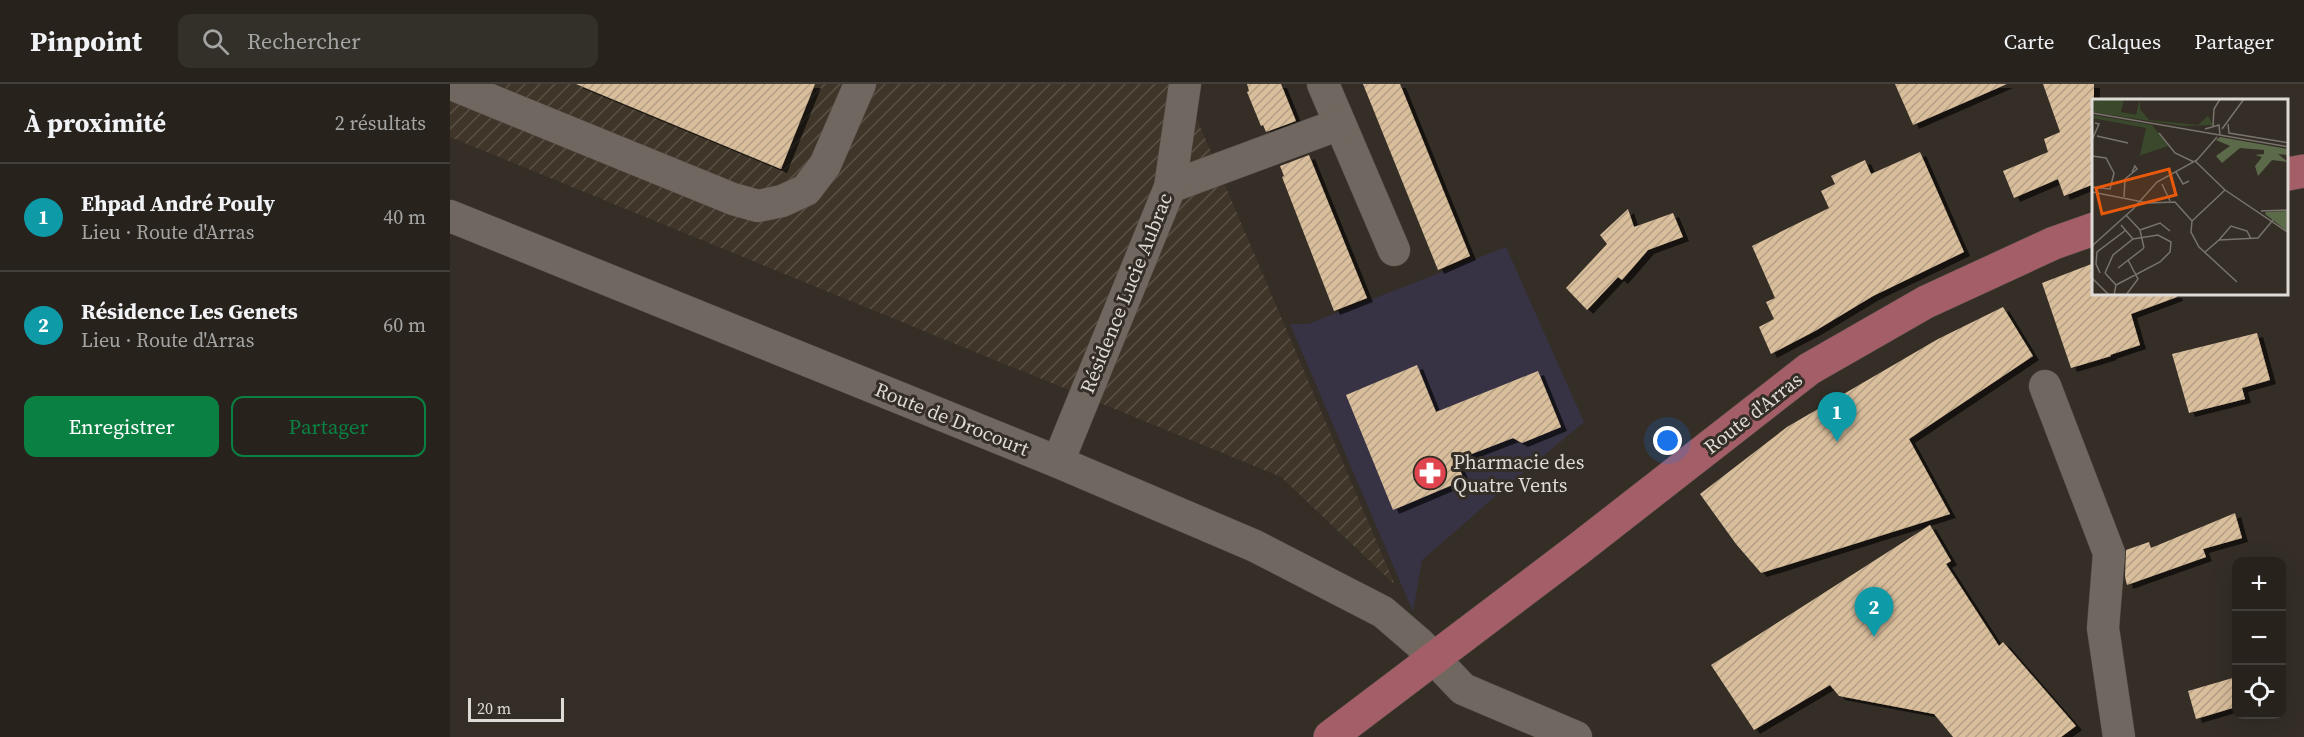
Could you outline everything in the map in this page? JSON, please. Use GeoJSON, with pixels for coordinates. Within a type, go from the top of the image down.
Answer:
{"type":"FeatureCollection","features":[{"type":"Feature","properties":{"kind":"main road"},"geometry":{"type":"LineString","coordinates":[[2289,174],[2304,171]]}},
{"type":"Feature","properties":{"kind":"main road","name":"Route d'Arras"},"geometry":{"type":"LineString","coordinates":[[1330,737],[1809,369],[1926,302],[2054,243],[2092,230]]}},
{"type":"Feature","properties":{"kind":"street"},"geometry":{"type":"LineString","coordinates":[[450,84],[733,199],[758,206],[782,201],[806,190],[825,165],[860,84]]}},
{"type":"Feature","properties":{"kind":"street","name":"Résidence Lucie Aubrac"},"geometry":{"type":"LineString","coordinates":[[1058,462],[1170,187],[1185,84]]}},
{"type":"Feature","properties":{"kind":"street"},"geometry":{"type":"LineString","coordinates":[[1323,84],[1394,250]]}},
{"type":"Feature","properties":{"kind":"street"},"geometry":{"type":"LineString","coordinates":[[1170,187],[1340,124]]}},
{"type":"Feature","properties":{"kind":"street","name":"Route de Drocourt"},"geometry":{"type":"LineString","coordinates":[[450,216],[1058,462],[1255,546],[1383,612],[1463,689],[1576,737]]}},
{"type":"Feature","properties":{"kind":"street"},"geometry":{"type":"LineString","coordinates":[[2046,386],[2109,553],[2103,628],[2119,737]]}},
{"type":"Feature","properties":{"kind":"shaded area"},"geometry":{"type":"Polygon","coordinates":[[[450,84],[1182,84],[1395,585],[1281,477],[450,137],[450,84]]]}},
{"type":"Feature","properties":{"kind":"shaded area"},"geometry":{"type":"Polygon","coordinates":[[[1506,247],[1584,422],[1422,560],[1413,612],[1290,324],[1308,324],[1506,247]]]}},
{"type":"Feature","properties":{"kind":"building"},"geometry":{"type":"Polygon","coordinates":[[[576,84],[815,84],[781,169],[576,84]]]}},
{"type":"Feature","properties":{"kind":"building"},"geometry":{"type":"Polygon","coordinates":[[[1247,84],[1281,84],[1296,121],[1266,132],[1263,125],[1261,126],[1247,92],[1249,91],[1247,84]]]}},
{"type":"Feature","properties":{"kind":"building"},"geometry":{"type":"Polygon","coordinates":[[[1363,84],[1400,84],[1470,256],[1438,270],[1363,84]]]}},
{"type":"Feature","properties":{"kind":"building"},"geometry":{"type":"Polygon","coordinates":[[[1895,84],[2007,84],[1913,125],[1895,84]]]}},
{"type":"Feature","properties":{"kind":"building"},"geometry":{"type":"Polygon","coordinates":[[[2043,84],[2094,84],[2092,185],[2064,196],[2058,179],[2014,198],[2003,171],[2048,152],[2044,139],[2060,132],[2043,84]]]}},
{"type":"Feature","properties":{"kind":"building"},"geometry":{"type":"Polygon","coordinates":[[[1920,152],[1964,252],[1873,296],[1771,354],[1759,327],[1774,319],[1766,302],[1775,298],[1752,246],[1829,208],[1821,191],[1835,184],[1831,176],[1865,160],[1871,174],[1920,152]]]}},
{"type":"Feature","properties":{"kind":"building"},"geometry":{"type":"Polygon","coordinates":[[[1309,155],[1367,298],[1334,311],[1282,177],[1284,176],[1280,166],[1309,155]]]}},
{"type":"Feature","properties":{"kind":"building"},"geometry":{"type":"Polygon","coordinates":[[[1628,209],[1634,227],[1673,213],[1683,237],[1648,250],[1622,280],[1618,277],[1587,310],[1566,288],[1607,244],[1600,235],[1628,209]]]}},
{"type":"Feature","properties":{"kind":"building"},"geometry":{"type":"Polygon","coordinates":[[[2092,264],[2092,296],[2177,297],[2131,314],[2140,345],[2071,368],[2042,283],[2092,264]]]}},
{"type":"Feature","properties":{"kind":"building"},"geometry":{"type":"Polygon","coordinates":[[[2003,307],[2033,356],[1909,439],[1950,514],[1761,573],[1736,544],[1700,494],[1787,427],[1938,339],[2003,307]]]}},
{"type":"Feature","properties":{"kind":"building"},"geometry":{"type":"Polygon","coordinates":[[[2257,333],[2270,380],[2242,388],[2245,399],[2189,413],[2172,354],[2257,333]]]}},
{"type":"Feature","properties":{"kind":"building"},"geometry":{"type":"Polygon","coordinates":[[[1417,365],[1436,412],[1538,371],[1561,427],[1522,443],[1513,438],[1456,460],[1464,480],[1393,510],[1346,395],[1417,365]]]}},
{"type":"Feature","properties":{"kind":"building"},"geometry":{"type":"Polygon","coordinates":[[[2235,513],[2242,538],[2203,549],[2206,557],[2127,585],[2126,550],[2149,542],[2151,548],[2235,513]]]}},
{"type":"Feature","properties":{"kind":"building"},"geometry":{"type":"Polygon","coordinates":[[[1930,525],[1951,561],[1946,564],[1999,646],[2003,642],[2076,726],[2061,737],[1953,737],[1934,714],[1839,696],[1830,685],[1754,730],[1711,665],[1930,525]]]}},
{"type":"Feature","properties":{"kind":"building"},"geometry":{"type":"Polygon","coordinates":[[[2232,678],[2232,708],[2196,719],[2188,691],[2232,678]]]}},
{"type":"Feature","properties":{"kind":"place","name":"Ehpad André Pouly"},"geometry":{"type":"Point","coordinates":[1837,442]}},
{"type":"Feature","properties":{"kind":"place","name":"Pharmacie des Quatre Vents"},"geometry":{"type":"Point","coordinates":[1430,473]}},
{"type":"Feature","properties":{"kind":"place","name":"Résidence Les Genets"},"geometry":{"type":"Point","coordinates":[1874,637]}}]}
